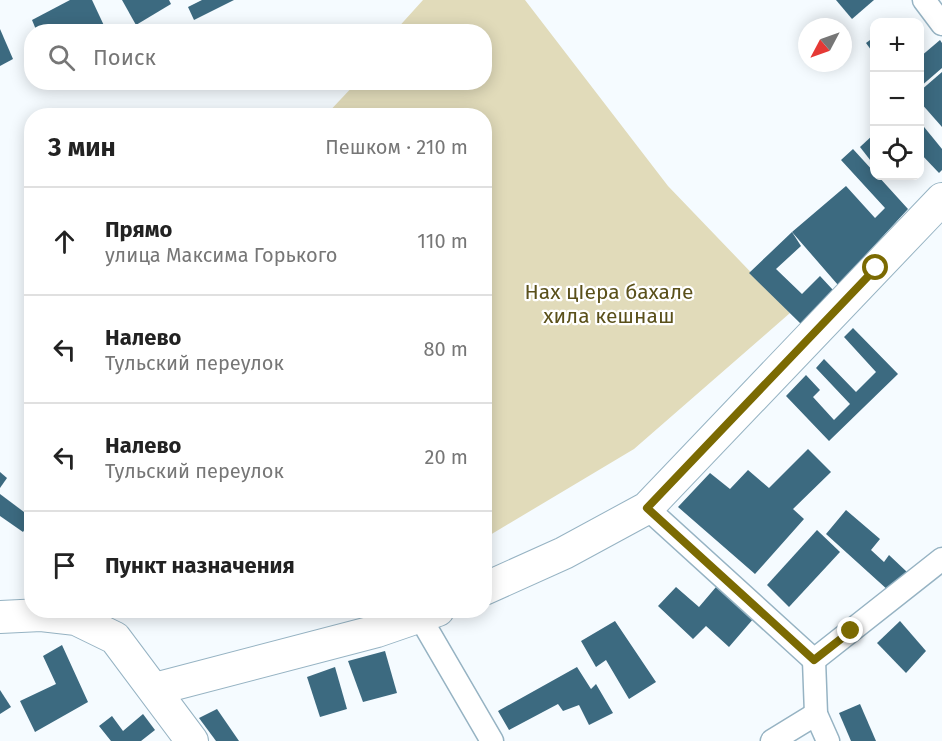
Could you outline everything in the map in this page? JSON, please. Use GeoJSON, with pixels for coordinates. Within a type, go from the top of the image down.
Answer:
{"type":"FeatureCollection","features":[{"type":"Feature","properties":{"kind":"street"},"geometry":{"type":"LineString","coordinates":[[924,0],[942,24]]}},
{"type":"Feature","properties":{"kind":"street"},"geometry":{"type":"LineString","coordinates":[[492,586],[564,553],[647,508],[942,199]]}},
{"type":"Feature","properties":{"kind":"street"},"geometry":{"type":"LineString","coordinates":[[647,508],[814,660],[816,714],[828,741]]}},
{"type":"Feature","properties":{"kind":"street"},"geometry":{"type":"LineString","coordinates":[[814,660],[942,559]]}},
{"type":"Feature","properties":{"kind":"street"},"geometry":{"type":"LineString","coordinates":[[1,614],[24,616]]}},
{"type":"Feature","properties":{"kind":"street"},"geometry":{"type":"LineString","coordinates":[[61,618],[76,619],[115,638],[192,741]]}},
{"type":"Feature","properties":{"kind":"street"},"geometry":{"type":"LineString","coordinates":[[155,689],[414,618]]}},
{"type":"Feature","properties":{"kind":"street"},"geometry":{"type":"LineString","coordinates":[[431,618],[492,741]]}},
{"type":"Feature","properties":{"kind":"street"},"geometry":{"type":"LineString","coordinates":[[772,741],[816,714]]}},
{"type":"Feature","properties":{"kind":"green space","name":"Нах цIера бахале хила кешнаш"},"geometry":{"type":"Polygon","coordinates":[[[423,0],[525,0],[668,186],[790,313],[634,449],[492,534],[492,108],[333,108],[349,90],[492,90],[492,24],[401,24],[423,0]]]}},
{"type":"Feature","properties":{"kind":"building"},"geometry":{"type":"Polygon","coordinates":[[[70,0],[92,0],[103,24],[34,24],[32,20],[70,0]]]}},
{"type":"Feature","properties":{"kind":"building"},"geometry":{"type":"Polygon","coordinates":[[[122,0],[169,0],[171,4],[135,24],[122,0]]]}},
{"type":"Feature","properties":{"kind":"building"},"geometry":{"type":"Polygon","coordinates":[[[202,0],[234,0],[194,20],[188,7],[202,0]]]}},
{"type":"Feature","properties":{"kind":"building"},"geometry":{"type":"Polygon","coordinates":[[[836,0],[874,0],[852,19],[836,0]]]}},
{"type":"Feature","properties":{"kind":"building"},"geometry":{"type":"Polygon","coordinates":[[[0,29],[13,59],[0,66],[0,29]]]}},
{"type":"Feature","properties":{"kind":"building"},"geometry":{"type":"Polygon","coordinates":[[[940,40],[942,68],[924,84],[924,72],[924,54],[940,40]]]}},
{"type":"Feature","properties":{"kind":"building"},"geometry":{"type":"Polygon","coordinates":[[[942,72],[942,127],[924,107],[924,88],[942,72]]]}},
{"type":"Feature","properties":{"kind":"building"},"geometry":{"type":"Polygon","coordinates":[[[924,127],[942,149],[942,170],[939,173],[924,157],[924,127]]]}},
{"type":"Feature","properties":{"kind":"building"},"geometry":{"type":"Polygon","coordinates":[[[870,138],[870,160],[860,147],[870,138]]]}},
{"type":"Feature","properties":{"kind":"building"},"geometry":{"type":"Polygon","coordinates":[[[853,149],[870,168],[870,180],[882,180],[908,209],[838,285],[792,232],[846,186],[875,218],[885,208],[841,160],[853,149]]]}},
{"type":"Feature","properties":{"kind":"building"},"geometry":{"type":"Polygon","coordinates":[[[792,232],[801,246],[776,269],[802,294],[820,276],[833,290],[801,324],[749,273],[792,232]]]}},
{"type":"Feature","properties":{"kind":"building"},"geometry":{"type":"Polygon","coordinates":[[[853,328],[898,374],[829,441],[786,396],[806,375],[820,390],[813,397],[834,420],[850,404],[816,368],[824,359],[856,392],[876,372],[844,337],[853,328]]]}},
{"type":"Feature","properties":{"kind":"building"},"geometry":{"type":"Polygon","coordinates":[[[808,449],[831,472],[793,509],[804,519],[755,574],[678,507],[710,473],[730,489],[748,470],[769,488],[808,449]]]}},
{"type":"Feature","properties":{"kind":"building"},"geometry":{"type":"Polygon","coordinates":[[[0,472],[7,478],[0,488],[0,472]]]}},
{"type":"Feature","properties":{"kind":"building"},"geometry":{"type":"Polygon","coordinates":[[[0,494],[24,512],[23,532],[0,516],[0,494]]]}},
{"type":"Feature","properties":{"kind":"building"},"geometry":{"type":"Polygon","coordinates":[[[846,510],[880,539],[871,550],[884,562],[889,555],[907,572],[889,591],[826,534],[846,510]]]}},
{"type":"Feature","properties":{"kind":"building"},"geometry":{"type":"Polygon","coordinates":[[[817,530],[840,552],[789,607],[767,585],[817,530]]]}},
{"type":"Feature","properties":{"kind":"building"},"geometry":{"type":"Polygon","coordinates":[[[676,587],[699,607],[716,587],[754,618],[729,647],[706,626],[693,639],[658,606],[676,587]]]}},
{"type":"Feature","properties":{"kind":"building"},"geometry":{"type":"Polygon","coordinates":[[[615,621],[656,682],[629,699],[606,660],[596,667],[581,641],[615,621]]]}},
{"type":"Feature","properties":{"kind":"building"},"geometry":{"type":"Polygon","coordinates":[[[900,621],[926,651],[906,673],[877,643],[900,621]]]}},
{"type":"Feature","properties":{"kind":"building"},"geometry":{"type":"Polygon","coordinates":[[[62,645],[88,702],[35,732],[20,701],[56,684],[43,656],[62,645]]]}},
{"type":"Feature","properties":{"kind":"building"},"geometry":{"type":"Polygon","coordinates":[[[385,651],[397,693],[363,702],[348,661],[385,651]]]}},
{"type":"Feature","properties":{"kind":"building"},"geometry":{"type":"Polygon","coordinates":[[[335,667],[347,709],[320,717],[307,677],[335,667]]]}},
{"type":"Feature","properties":{"kind":"building"},"geometry":{"type":"Polygon","coordinates":[[[577,667],[591,689],[596,684],[613,713],[589,725],[579,705],[563,711],[558,704],[509,730],[498,711],[577,667]]]}},
{"type":"Feature","properties":{"kind":"building"},"geometry":{"type":"Polygon","coordinates":[[[0,690],[11,707],[0,714],[0,690]]]}},
{"type":"Feature","properties":{"kind":"building"},"geometry":{"type":"Polygon","coordinates":[[[860,704],[876,741],[851,741],[839,713],[860,704]]]}},
{"type":"Feature","properties":{"kind":"building"},"geometry":{"type":"Polygon","coordinates":[[[217,709],[239,741],[216,741],[199,718],[217,709]]]}},
{"type":"Feature","properties":{"kind":"building"},"geometry":{"type":"Polygon","coordinates":[[[143,714],[155,730],[141,741],[111,741],[99,726],[112,716],[123,731],[143,714]]]}},
{"type":"Feature","properties":{"kind":"route"},"geometry":{"type":"LineString","coordinates":[[851,631],[814,660],[647,508],[876,268]]}}]}
